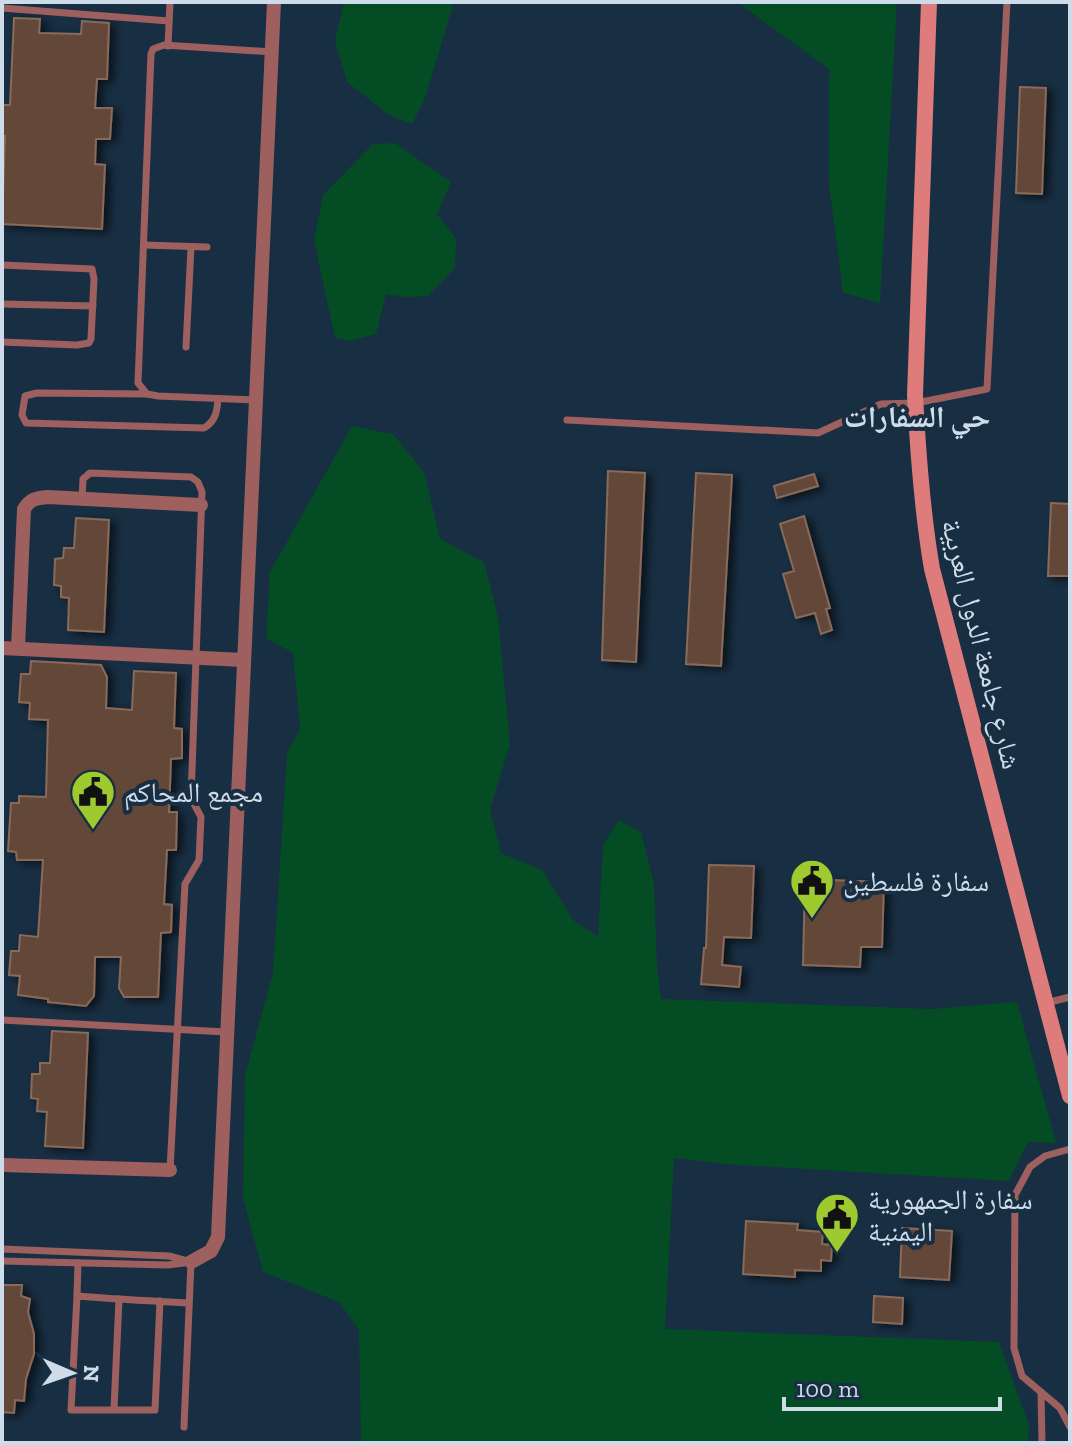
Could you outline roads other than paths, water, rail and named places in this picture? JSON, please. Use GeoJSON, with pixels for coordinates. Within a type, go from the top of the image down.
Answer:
{"type":"FeatureCollection","features":[{"type":"Feature","properties":{"kind":"street"},"geometry":{"type":"LineString","coordinates":[[191,1262],[211,1251],[218,1237],[274,2]]}},
{"type":"Feature","properties":{"kind":"street","name":"شارع جامعة الدول العربية"},"geometry":{"type":"LineString","coordinates":[[929,2],[916,325],[920,482],[932,569],[1070,1096]]}},
{"type":"Feature","properties":{"kind":"street"},"geometry":{"type":"LineString","coordinates":[[18,648],[24,509],[28,502],[37,498],[201,505]]}},
{"type":"Feature","properties":{"kind":"street"},"geometry":{"type":"LineString","coordinates":[[2,648],[243,660]]}},
{"type":"Feature","properties":{"kind":"street"},"geometry":{"type":"LineString","coordinates":[[2,1165],[170,1170]]}},
{"type":"Feature","properties":{"kind":"lane"},"geometry":{"type":"LineString","coordinates":[[168,46],[170,2]]}},
{"type":"Feature","properties":{"kind":"lane"},"geometry":{"type":"LineString","coordinates":[[567,420],[818,433],[881,404],[916,403],[987,389],[1007,2]]}},
{"type":"Feature","properties":{"kind":"lane"},"geometry":{"type":"LineString","coordinates":[[2,8],[169,21]]}},
{"type":"Feature","properties":{"kind":"lane"},"geometry":{"type":"LineString","coordinates":[[147,394],[138,383],[151,54],[157,47],[168,46],[272,52]]}},
{"type":"Feature","properties":{"kind":"lane"},"geometry":{"type":"LineString","coordinates":[[144,245],[207,247]]}},
{"type":"Feature","properties":{"kind":"lane"},"geometry":{"type":"LineString","coordinates":[[186,347],[191,247]]}},
{"type":"Feature","properties":{"kind":"lane"},"geometry":{"type":"LineString","coordinates":[[2,265],[92,269],[94,279],[89,343],[2,342]]}},
{"type":"Feature","properties":{"kind":"lane"},"geometry":{"type":"LineString","coordinates":[[2,304],[93,306]]}},
{"type":"Feature","properties":{"kind":"lane"},"geometry":{"type":"LineString","coordinates":[[218,399],[217,415],[211,425],[204,428],[26,423],[22,415],[25,396],[37,393],[147,394],[255,400]]}},
{"type":"Feature","properties":{"kind":"lane"},"geometry":{"type":"LineString","coordinates":[[82,499],[83,479],[90,473],[191,477],[198,482],[202,492],[191,798],[201,817],[199,860],[185,884],[170,1170]]}},
{"type":"Feature","properties":{"kind":"lane"},"geometry":{"type":"LineString","coordinates":[[1046,1003],[1070,997]]}},
{"type":"Feature","properties":{"kind":"lane"},"geometry":{"type":"LineString","coordinates":[[2,1020],[226,1032]]}},
{"type":"Feature","properties":{"kind":"lane"},"geometry":{"type":"LineString","coordinates":[[1070,1149],[1045,1156],[1030,1167],[1015,1195],[1014,1348],[1022,1376],[1060,1408],[1070,1427]]}},
{"type":"Feature","properties":{"kind":"lane"},"geometry":{"type":"LineString","coordinates":[[2,1249],[169,1256],[191,1262]]}},
{"type":"Feature","properties":{"kind":"lane"},"geometry":{"type":"LineString","coordinates":[[2,1261],[168,1265],[191,1262]]}},
{"type":"Feature","properties":{"kind":"lane"},"geometry":{"type":"LineString","coordinates":[[184,1427],[191,1262]]}},
{"type":"Feature","properties":{"kind":"lane"},"geometry":{"type":"LineString","coordinates":[[78,1263],[71,1410],[155,1410],[160,1301]]}},
{"type":"Feature","properties":{"kind":"lane"},"geometry":{"type":"LineString","coordinates":[[77,1296],[188,1303]]}},
{"type":"Feature","properties":{"kind":"lane"},"geometry":{"type":"LineString","coordinates":[[114,1409],[119,1299]]}},
{"type":"Feature","properties":{"kind":"lane"},"geometry":{"type":"LineString","coordinates":[[1041,1392],[1042,1443]]}},
{"type":"Feature","properties":{"kind":"lane"},"geometry":{"type":"LineString","coordinates":[[1060,1408],[1070,1406]]}},
{"type":"Feature","properties":{"kind":"place","name":"مجمع المحاكم"},"geometry":{"type":"Point","coordinates":[93,831]}},
{"type":"Feature","properties":{"kind":"place","name":"سفارة فلسطين"},"geometry":{"type":"Point","coordinates":[812,920]}},
{"type":"Feature","properties":{"kind":"place","name":"سفارة الجمهورية اليمنية"},"geometry":{"type":"Point","coordinates":[837,1254]}},
{"type":"Feature","properties":{"kind":"district","name":"حي السفارات"},"geometry":{"type":"Point","coordinates":[917,417]}}]}
